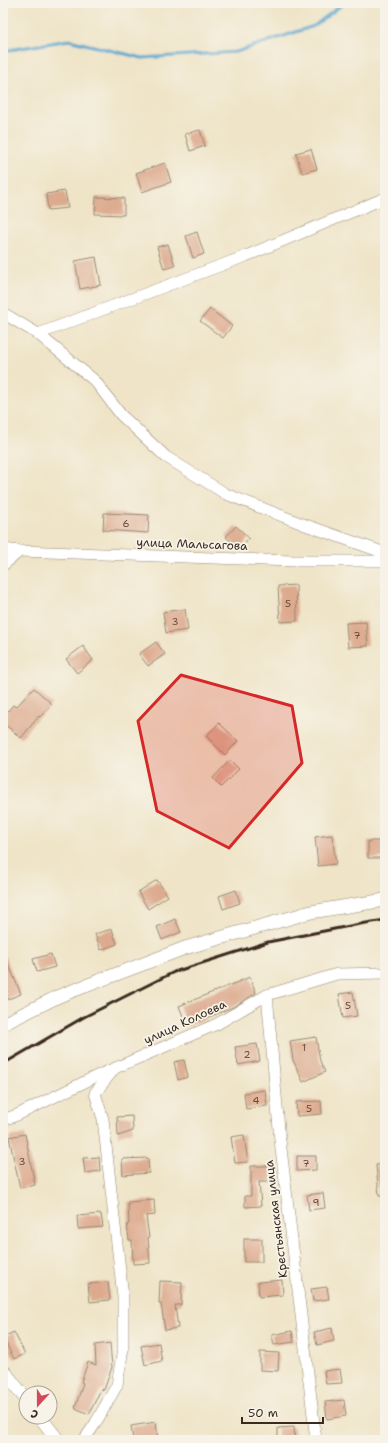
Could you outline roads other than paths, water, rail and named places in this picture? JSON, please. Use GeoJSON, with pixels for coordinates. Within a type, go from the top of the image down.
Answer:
{"type":"FeatureCollection","features":[{"type":"Feature","properties":{"kind":"street"},"geometry":{"type":"LineString","coordinates":[[38,334],[246,256],[385,198]]}},
{"type":"Feature","properties":{"kind":"street"},"geometry":{"type":"LineString","coordinates":[[3,313],[38,334],[95,381],[121,415],[166,457],[226,494],[300,523],[385,553]]}},
{"type":"Feature","properties":{"kind":"street","name":"улица Мальсагова"},"geometry":{"type":"LineString","coordinates":[[3,549],[20,551],[292,561],[385,561]]}},
{"type":"Feature","properties":{"kind":"street"},"geometry":{"type":"LineString","coordinates":[[3,565],[20,551]]}},
{"type":"Feature","properties":{"kind":"street"},"geometry":{"type":"LineString","coordinates":[[3,1024],[59,996],[185,948],[311,912],[385,900]]}},
{"type":"Feature","properties":{"kind":"street","name":"улица Колоева"},"geometry":{"type":"LineString","coordinates":[[3,1120],[115,1068],[217,1024],[266,995],[337,974],[385,973]]}},
{"type":"Feature","properties":{"kind":"street","name":"Крестьянская улица"},"geometry":{"type":"LineString","coordinates":[[266,995],[281,1148],[316,1440]]}},
{"type":"Feature","properties":{"kind":"street"},"geometry":{"type":"LineString","coordinates":[[84,1440],[117,1386],[123,1349],[123,1297],[104,1119],[95,1094],[115,1068]]}},
{"type":"Feature","properties":{"kind":"street"},"geometry":{"type":"LineString","coordinates":[[3,1370],[18,1389]]}},
{"type":"Feature","properties":{"kind":"street"},"geometry":{"type":"LineString","coordinates":[[46,1425],[58,1440]]}},
{"type":"Feature","properties":{"kind":"waterway"},"geometry":{"type":"LineString","coordinates":[[3,51],[69,40],[142,58],[236,52],[314,26],[344,3]]}},
{"type":"Feature","properties":{"kind":"railway"},"geometry":{"type":"LineString","coordinates":[[3,1064],[84,1017],[174,972],[268,942],[385,920]]}}]}
